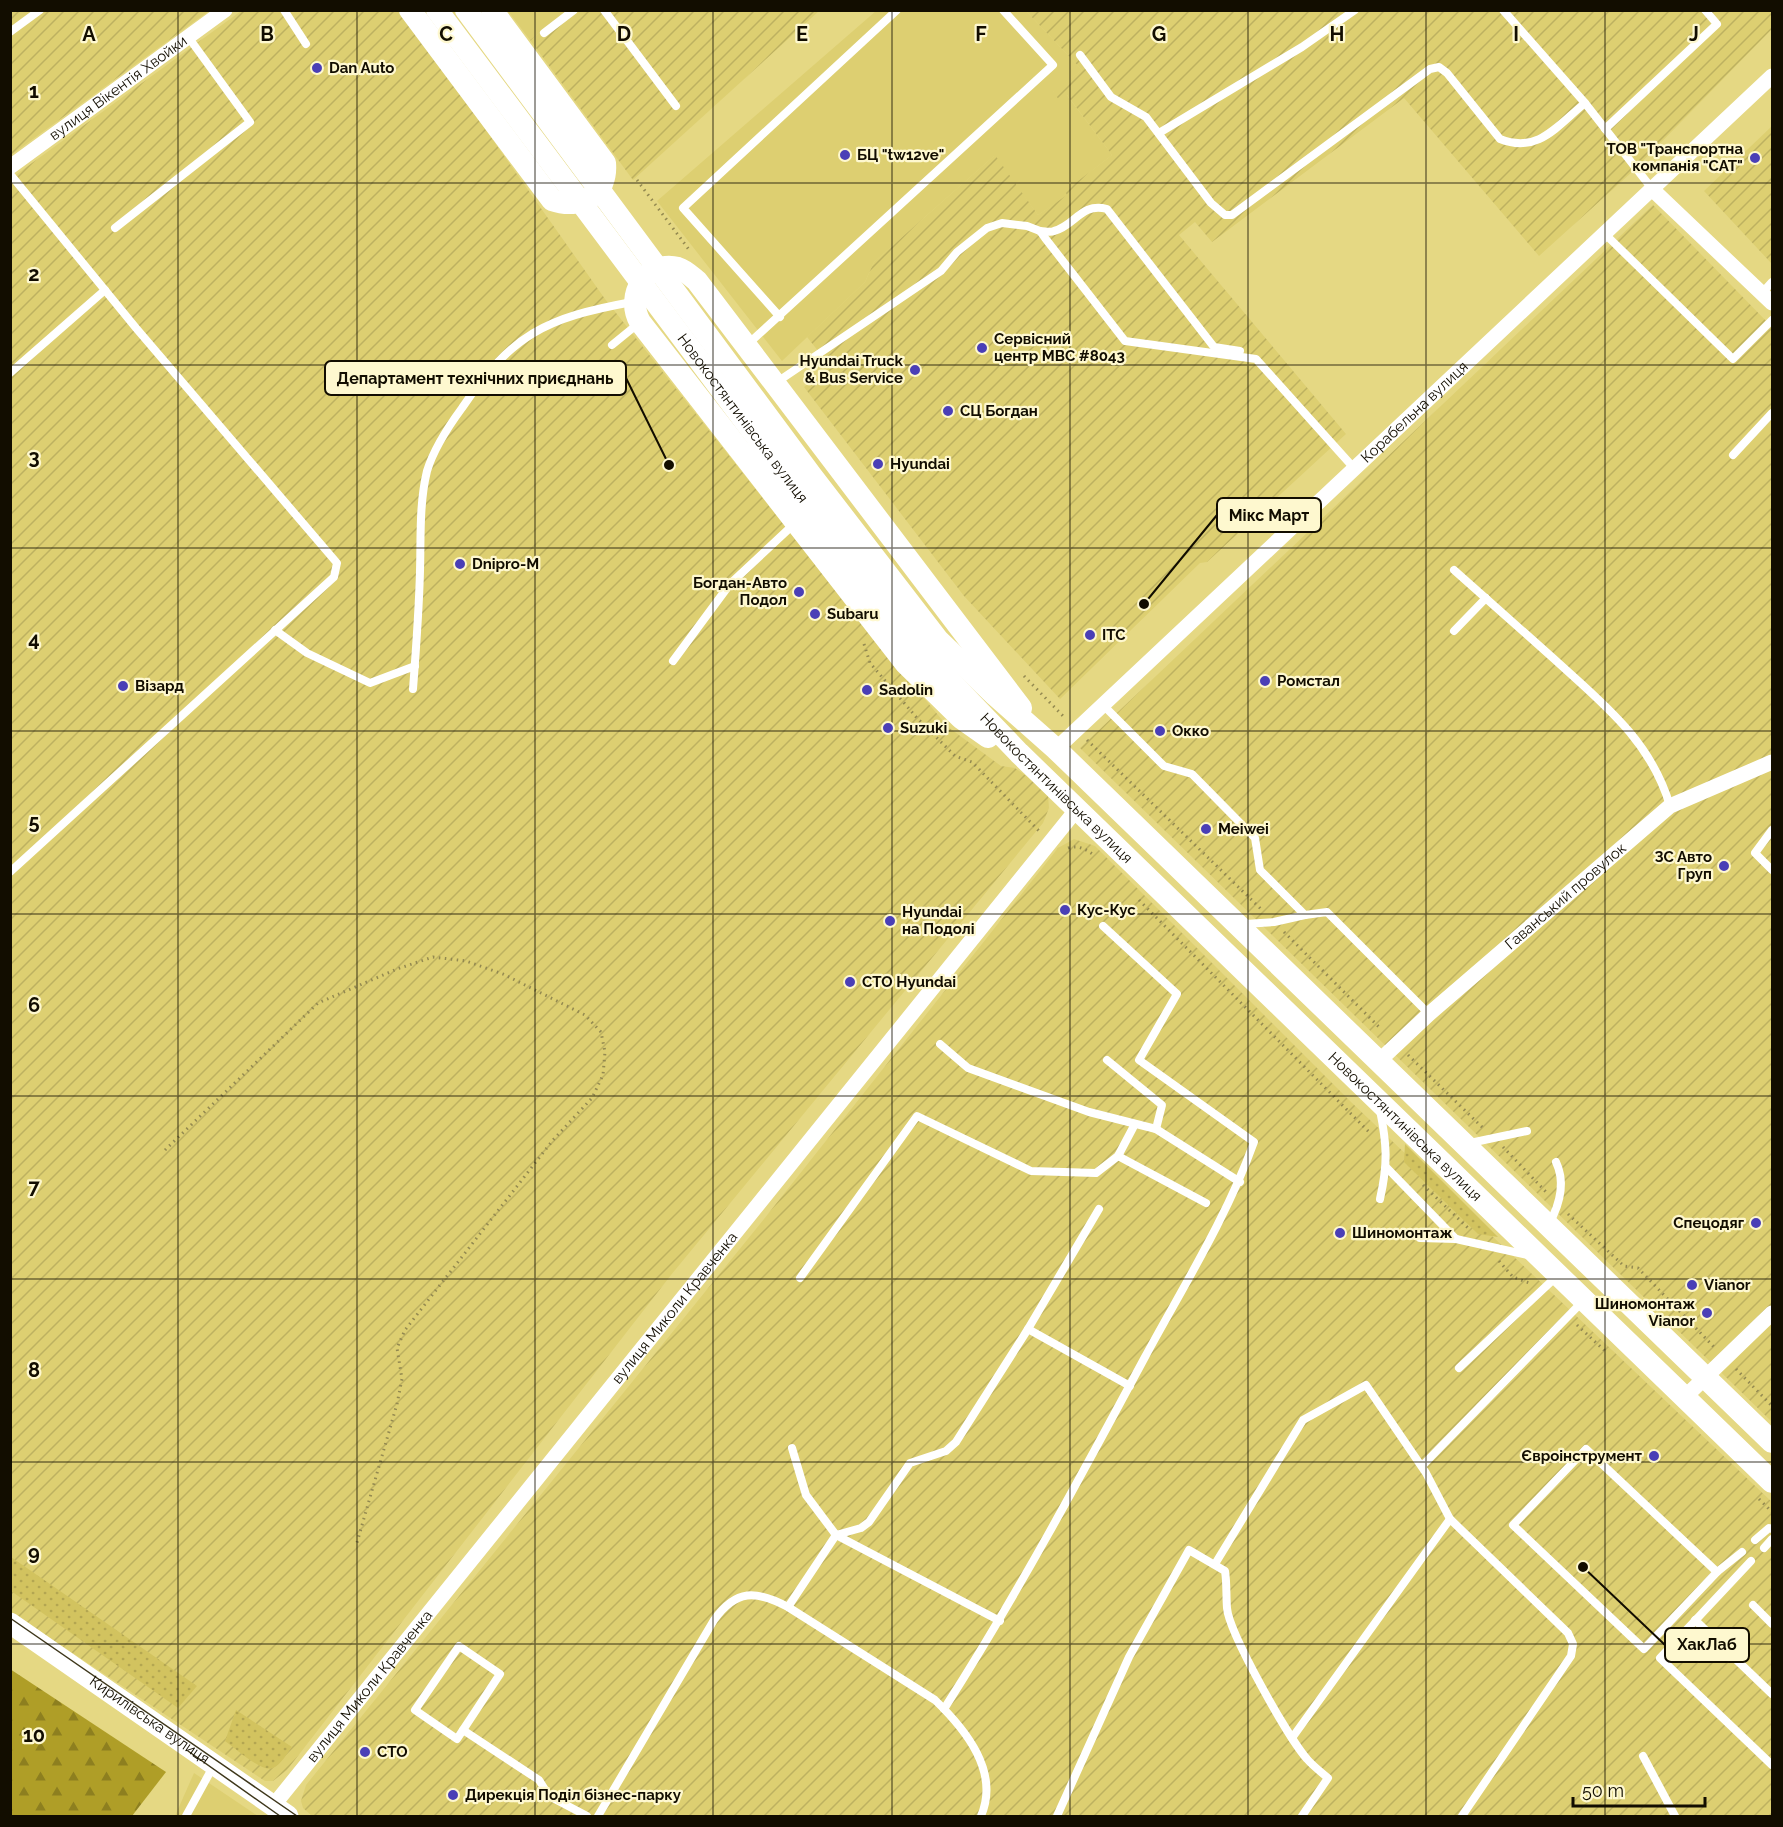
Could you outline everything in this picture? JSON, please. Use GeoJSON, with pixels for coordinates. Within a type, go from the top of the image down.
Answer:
{"type":"FeatureCollection","features":[{"type":"Feature","properties":{"kind":"main road"},"geometry":{"type":"LineString","coordinates":[[410,10],[552,200],[562,203],[584,202],[598,192],[604,182],[605,163],[492,10]]}},
{"type":"Feature","properties":{"kind":"main road","name":"Новокостянтинівська вулиця"},"geometry":{"type":"LineString","coordinates":[[436,10],[802,481],[938,640],[994,695],[1056,749],[1773,1442]]}},
{"type":"Feature","properties":{"kind":"main road","name":"Новокостянтинівська вулиця"},"geometry":{"type":"LineString","coordinates":[[466,10],[920,650],[1019,753],[1773,1482]]}},
{"type":"Feature","properties":{"kind":"main road"},"geometry":{"type":"LineString","coordinates":[[1019,753],[994,742],[961,718],[914,672],[796,522],[637,312],[639,286],[657,270],[679,268],[697,281],[1010,690],[1034,728]]}},
{"type":"Feature","properties":{"kind":"main road","name":"Кирилівська вулиця"},"geometry":{"type":"LineString","coordinates":[[10,1623],[280,1811]]}},
{"type":"Feature","properties":{"kind":"street","name":"вулиця Вікентія Хвойки"},"geometry":{"type":"LineString","coordinates":[[10,167],[225,10]]}},
{"type":"Feature","properties":{"kind":"street","name":"Корабельна вулиця"},"geometry":{"type":"LineString","coordinates":[[1056,749],[1104,706],[1353,467],[1773,76]]}},
{"type":"Feature","properties":{"kind":"street"},"geometry":{"type":"LineString","coordinates":[[1653,189],[1769,293]]}},
{"type":"Feature","properties":{"kind":"street","name":"Гаванський провулок"},"geometry":{"type":"LineString","coordinates":[[1379,1061],[1429,1014],[1670,806],[1773,762]]}},
{"type":"Feature","properties":{"kind":"street","name":"вулиця Миколи Кравченка"},"geometry":{"type":"LineString","coordinates":[[280,1811],[1077,809]]}},
{"type":"Feature","properties":{"kind":"street"},"geometry":{"type":"LineString","coordinates":[[1685,1397],[1773,1313]]}},
{"type":"Feature","properties":{"kind":"lane"},"geometry":{"type":"LineString","coordinates":[[10,32],[40,10]]}},
{"type":"Feature","properties":{"kind":"lane"},"geometry":{"type":"LineString","coordinates":[[284,10],[306,44]]}},
{"type":"Feature","properties":{"kind":"lane"},"geometry":{"type":"LineString","coordinates":[[544,33],[574,10]]}},
{"type":"Feature","properties":{"kind":"lane"},"geometry":{"type":"LineString","coordinates":[[604,10],[676,106]]}},
{"type":"Feature","properties":{"kind":"lane"},"geometry":{"type":"LineString","coordinates":[[780,317],[683,208],[897,10]]}},
{"type":"Feature","properties":{"kind":"lane"},"geometry":{"type":"LineString","coordinates":[[746,346],[1053,65],[1003,10]]}},
{"type":"Feature","properties":{"kind":"lane"},"geometry":{"type":"LineString","coordinates":[[1159,133],[1302,47],[1355,10]]}},
{"type":"Feature","properties":{"kind":"lane"},"geometry":{"type":"LineString","coordinates":[[1503,10],[1584,103],[1653,189]]}},
{"type":"Feature","properties":{"kind":"lane"},"geometry":{"type":"LineString","coordinates":[[1605,129],[1717,24],[1705,10]]}},
{"type":"Feature","properties":{"kind":"lane"},"geometry":{"type":"LineString","coordinates":[[115,228],[250,122],[189,38]]}},
{"type":"Feature","properties":{"kind":"lane"},"geometry":{"type":"LineString","coordinates":[[1080,55],[1111,98],[1146,117],[1211,203],[1226,216],[1232,216],[1431,69],[1439,67],[1448,73],[1500,139],[1512,144],[1521,145],[1544,137],[1584,103]]}},
{"type":"Feature","properties":{"kind":"lane"},"geometry":{"type":"LineString","coordinates":[[10,174],[105,290],[337,563],[334,577],[10,872]]}},
{"type":"Feature","properties":{"kind":"lane"},"geometry":{"type":"LineString","coordinates":[[774,384],[941,271],[957,252],[987,228],[1015,223],[1040,231],[1059,230],[1082,211],[1095,207],[1107,209],[1214,347],[1252,353],[1353,467]]}},
{"type":"Feature","properties":{"kind":"lane"},"geometry":{"type":"LineString","coordinates":[[1040,231],[1125,341],[1256,359]]}},
{"type":"Feature","properties":{"kind":"lane"},"geometry":{"type":"LineString","coordinates":[[1605,234],[1733,359],[1773,320]]}},
{"type":"Feature","properties":{"kind":"lane"},"geometry":{"type":"LineString","coordinates":[[10,373],[105,290]]}},
{"type":"Feature","properties":{"kind":"lane"},"geometry":{"type":"LineString","coordinates":[[414,689],[423,496],[428,470],[446,432],[490,370],[525,337],[546,326],[591,309],[637,312]]}},
{"type":"Feature","properties":{"kind":"lane"},"geometry":{"type":"LineString","coordinates":[[612,345],[637,312]]}},
{"type":"Feature","properties":{"kind":"lane"},"geometry":{"type":"LineString","coordinates":[[1732,455],[1773,413]]}},
{"type":"Feature","properties":{"kind":"lane"},"geometry":{"type":"LineString","coordinates":[[673,661],[730,584],[796,522]]}},
{"type":"Feature","properties":{"kind":"lane"},"geometry":{"type":"LineString","coordinates":[[1454,570],[1622,721],[1648,754],[1663,784],[1670,806]]}},
{"type":"Feature","properties":{"kind":"lane"},"geometry":{"type":"LineString","coordinates":[[1454,631],[1486,598]]}},
{"type":"Feature","properties":{"kind":"lane"},"geometry":{"type":"LineString","coordinates":[[275,630],[307,653],[370,683],[415,666]]}},
{"type":"Feature","properties":{"kind":"lane"},"geometry":{"type":"LineString","coordinates":[[1104,706],[1164,766],[1192,774],[1255,838],[1260,870],[1305,915]]}},
{"type":"Feature","properties":{"kind":"lane"},"geometry":{"type":"LineString","coordinates":[[1773,830],[1755,853],[1773,870]]}},
{"type":"Feature","properties":{"kind":"lane"},"geometry":{"type":"LineString","coordinates":[[1237,923],[1274,922],[1327,912],[1429,1014]]}},
{"type":"Feature","properties":{"kind":"lane"},"geometry":{"type":"LineString","coordinates":[[944,1709],[1000,1621],[1130,1386],[1240,1182],[1254,1142],[1139,1060],[1177,994],[1103,926]]}},
{"type":"Feature","properties":{"kind":"lane"},"geometry":{"type":"LineString","coordinates":[[940,1044],[968,1068],[1056,1101],[1156,1129],[1240,1182]]}},
{"type":"Feature","properties":{"kind":"lane"},"geometry":{"type":"LineString","coordinates":[[1107,1060],[1162,1105],[1156,1129]]}},
{"type":"Feature","properties":{"kind":"lane"},"geometry":{"type":"LineString","coordinates":[[1378,1100],[1388,1149],[1387,1168],[1380,1199]]}},
{"type":"Feature","properties":{"kind":"lane"},"geometry":{"type":"LineString","coordinates":[[800,1278],[917,1116],[1031,1171],[1096,1173],[1118,1156],[1135,1124]]}},
{"type":"Feature","properties":{"kind":"lane"},"geometry":{"type":"LineString","coordinates":[[1465,1144],[1496,1140],[1527,1131]]}},
{"type":"Feature","properties":{"kind":"lane"},"geometry":{"type":"LineString","coordinates":[[1118,1156],[1206,1203]]}},
{"type":"Feature","properties":{"kind":"lane"},"geometry":{"type":"LineString","coordinates":[[1549,1225],[1559,1205],[1561,1174],[1556,1162]]}},
{"type":"Feature","properties":{"kind":"lane"},"geometry":{"type":"LineString","coordinates":[[1387,1168],[1456,1239]]}},
{"type":"Feature","properties":{"kind":"lane"},"geometry":{"type":"LineString","coordinates":[[788,1607],[836,1535],[866,1525],[910,1463],[952,1447],[1028,1329],[1099,1209]]}},
{"type":"Feature","properties":{"kind":"lane"},"geometry":{"type":"LineString","coordinates":[[1420,1238],[1456,1239],[1540,1257]]}},
{"type":"Feature","properties":{"kind":"lane"},"geometry":{"type":"LineString","coordinates":[[1460,1368],[1558,1275]]}},
{"type":"Feature","properties":{"kind":"lane"},"geometry":{"type":"LineString","coordinates":[[1422,1466],[1584,1300]]}},
{"type":"Feature","properties":{"kind":"lane"},"geometry":{"type":"LineString","coordinates":[[1028,1329],[1130,1386]]}},
{"type":"Feature","properties":{"kind":"lane"},"geometry":{"type":"LineString","coordinates":[[1215,1564],[1303,1419],[1366,1385],[1422,1466],[1450,1519],[1568,1633],[1573,1644],[1571,1656],[1461,1816]]}},
{"type":"Feature","properties":{"kind":"lane"},"geometry":{"type":"LineString","coordinates":[[792,1448],[806,1495],[836,1535],[1000,1621]]}},
{"type":"Feature","properties":{"kind":"lane"},"geometry":{"type":"LineString","coordinates":[[1717,1572],[1586,1449],[1513,1525],[1644,1649],[1717,1572],[1742,1552]]}},
{"type":"Feature","properties":{"kind":"lane"},"geometry":{"type":"LineString","coordinates":[[1292,1738],[1450,1519]]}},
{"type":"Feature","properties":{"kind":"lane"},"geometry":{"type":"LineString","coordinates":[[1755,1540],[1769,1528],[1773,1528]]}},
{"type":"Feature","properties":{"kind":"lane"},"geometry":{"type":"LineString","coordinates":[[1764,1548],[1773,1539]]}},
{"type":"Feature","properties":{"kind":"lane"},"geometry":{"type":"LineString","coordinates":[[1057,1816],[1129,1657],[1188,1550],[1225,1571],[1228,1589],[1227,1608],[1234,1631],[1292,1738],[1307,1760],[1328,1778],[1302,1816]]}},
{"type":"Feature","properties":{"kind":"lane"},"geometry":{"type":"LineString","coordinates":[[1751,1561],[1660,1658],[1773,1765]]}},
{"type":"Feature","properties":{"kind":"lane"},"geometry":{"type":"LineString","coordinates":[[598,1816],[723,1608],[731,1601],[750,1594],[771,1598],[788,1607],[924,1692],[944,1709],[974,1749],[985,1772],[987,1799],[981,1816]]}},
{"type":"Feature","properties":{"kind":"lane"},"geometry":{"type":"LineString","coordinates":[[1753,1605],[1773,1623]]}},
{"type":"Feature","properties":{"kind":"lane"},"geometry":{"type":"LineString","coordinates":[[1695,1620],[1773,1694]]}},
{"type":"Feature","properties":{"kind":"lane"},"geometry":{"type":"LineString","coordinates":[[459,1646],[500,1674],[463,1730],[457,1738],[415,1710],[459,1646]]}},
{"type":"Feature","properties":{"kind":"lane"},"geometry":{"type":"LineString","coordinates":[[463,1730],[539,1780],[549,1796],[586,1816]]}},
{"type":"Feature","properties":{"kind":"lane"},"geometry":{"type":"LineString","coordinates":[[1642,1756],[1675,1816]]}},
{"type":"Feature","properties":{"kind":"lane"},"geometry":{"type":"LineString","coordinates":[[186,1816],[214,1764]]}},
{"type":"Feature","properties":{"kind":"path"},"geometry":{"type":"LineString","coordinates":[[637,180],[665,221]]}},
{"type":"Feature","properties":{"kind":"path"},"geometry":{"type":"LineString","coordinates":[[1077,730],[1379,1027]]}},
{"type":"Feature","properties":{"kind":"path"},"geometry":{"type":"LineString","coordinates":[[165,1150],[318,1003],[398,969],[433,957],[466,961],[517,979],[585,1015],[601,1032],[605,1052],[603,1075],[592,1098],[553,1140],[405,1330],[397,1348],[402,1379],[397,1404],[356,1545]]}},
{"type":"Feature","properties":{"kind":"path"},"geometry":{"type":"LineString","coordinates":[[1408,1055],[1624,1266],[1638,1268],[1773,1406]]}},
{"type":"Feature","properties":{"kind":"path"},"geometry":{"type":"LineString","coordinates":[[1485,1245],[1513,1277],[1532,1283],[1540,1292]]}},
{"type":"Feature","properties":{"kind":"shaded area"},"geometry":{"type":"Polygon","coordinates":[[[11,11],[209,11],[11,155],[11,11]]]}},
{"type":"Feature","properties":{"kind":"shaded area"},"geometry":{"type":"Polygon","coordinates":[[[241,11],[402,11],[605,299],[864,626],[948,727],[1001,766],[1015,768],[1039,785],[1048,795],[1049,808],[1043,823],[671,1275],[287,1770],[273,1781],[265,1781],[11,1612],[10,179],[241,11]]]}},
{"type":"Feature","properties":{"kind":"shaded area"},"geometry":{"type":"Polygon","coordinates":[[[508,11],[569,11],[530,40],[508,11]]]}},
{"type":"Feature","properties":{"kind":"shaded area"},"geometry":{"type":"Polygon","coordinates":[[[569,11],[819,11],[633,180],[530,40],[569,11]]]}},
{"type":"Feature","properties":{"kind":"shaded area"},"geometry":{"type":"Polygon","coordinates":[[[876,11],[1026,11],[1082,70],[1053,92],[1066,94],[1112,155],[1066,191],[1068,195],[1038,215],[994,156],[874,262],[865,282],[782,361],[657,201],[876,11]]]}},
{"type":"Feature","properties":{"kind":"shaded area"},"geometry":{"type":"Polygon","coordinates":[[[1026,11],[1772,11],[1772,29],[1632,172],[1539,256],[1404,98],[1212,242],[1195,222],[1179,235],[1346,434],[1207,562],[1200,563],[1060,699],[964,596],[804,387],[830,366],[807,337],[865,282],[874,262],[995,155],[1038,215],[1067,195],[1065,191],[1112,155],[1067,95],[1059,100],[1053,91],[1082,70],[1026,11]]]}},
{"type":"Feature","properties":{"kind":"shaded area","name":"ТОВ \"Транспортна компанія \"САТ\""},"geometry":{"type":"Polygon","coordinates":[[[1772,126],[1772,264],[1704,191],[1772,126]]]}},
{"type":"Feature","properties":{"kind":"shaded area"},"geometry":{"type":"Polygon","coordinates":[[[1653,205],[1772,327],[1772,1422],[1080,748],[1653,205]]]}},
{"type":"Feature","properties":{"kind":"shaded area"},"geometry":{"type":"Polygon","coordinates":[[[1074,839],[1095,846],[1351,1102],[1772,1502],[1772,1816],[312,1816],[303,1808],[301,1801],[306,1785],[764,1219],[1058,848],[1074,839]]]}},
{"type":"Feature","properties":{"kind":"shaded area"},"geometry":{"type":"Polygon","coordinates":[[[1405,1144],[1498,1237],[1478,1234],[1404,1162],[1405,1144]]]}},
{"type":"Feature","properties":{"kind":"shaded area"},"geometry":{"type":"Polygon","coordinates":[[[11,1557],[197,1686],[178,1708],[11,1591],[11,1557]]]}},
{"type":"Feature","properties":{"kind":"shaded area"},"geometry":{"type":"Polygon","coordinates":[[[236,1710],[292,1747],[276,1766],[268,1769],[262,1767],[225,1741],[236,1710]]]}},
{"type":"Feature","properties":{"kind":"shaded area"},"geometry":{"type":"Polygon","coordinates":[[[194,1773],[258,1816],[175,1816],[194,1773]]]}},
{"type":"Feature","properties":{"kind":"green space"},"geometry":{"type":"Polygon","coordinates":[[[10,1669],[166,1772],[132,1816],[11,1816],[10,1669]]]}},
{"type":"Feature","properties":{"kind":"tram line"},"geometry":{"type":"LineString","coordinates":[[10,1618],[297,1816]]}},
{"type":"Feature","properties":{"kind":"tram line"},"geometry":{"type":"LineString","coordinates":[[188,1751],[280,1816]]}},
{"type":"Feature","properties":{"kind":"place","name":"Dan Auto"},"geometry":{"type":"Point","coordinates":[317,68]}},
{"type":"Feature","properties":{"kind":"place","name":"БЦ \"tw12ve\""},"geometry":{"type":"Point","coordinates":[845,155]}},
{"type":"Feature","properties":{"kind":"place","name":"ТОВ \"Транспортна компанія \"САТ\""},"geometry":{"type":"Point","coordinates":[1755,158]}},
{"type":"Feature","properties":{"kind":"place","name":"Сервісний центр МВС #8043"},"geometry":{"type":"Point","coordinates":[982,348]}},
{"type":"Feature","properties":{"kind":"place","name":"Hyundai Truck & Bus Service"},"geometry":{"type":"Point","coordinates":[915,370]}},
{"type":"Feature","properties":{"kind":"place","name":"СЦ Богдан"},"geometry":{"type":"Point","coordinates":[948,411]}},
{"type":"Feature","properties":{"kind":"place","name":"Hyundai"},"geometry":{"type":"Point","coordinates":[878,464]}},
{"type":"Feature","properties":{"kind":"place","name":"Департамент технічних приєднань"},"geometry":{"type":"Point","coordinates":[669,465]}},
{"type":"Feature","properties":{"kind":"place","name":"Dnipro-M"},"geometry":{"type":"Point","coordinates":[460,564]}},
{"type":"Feature","properties":{"kind":"place","name":"Богдан-Авто Подол"},"geometry":{"type":"Point","coordinates":[799,592]}},
{"type":"Feature","properties":{"kind":"place","name":"Мікс Март"},"geometry":{"type":"Point","coordinates":[1144,604]}},
{"type":"Feature","properties":{"kind":"place","name":"Subaru"},"geometry":{"type":"Point","coordinates":[815,614]}},
{"type":"Feature","properties":{"kind":"place","name":"ITC"},"geometry":{"type":"Point","coordinates":[1090,635]}},
{"type":"Feature","properties":{"kind":"place","name":"Ромстал"},"geometry":{"type":"Point","coordinates":[1265,681]}},
{"type":"Feature","properties":{"kind":"place","name":"Візард"},"geometry":{"type":"Point","coordinates":[123,686]}},
{"type":"Feature","properties":{"kind":"place","name":"Sadolin"},"geometry":{"type":"Point","coordinates":[867,690]}},
{"type":"Feature","properties":{"kind":"place","name":"Suzuki"},"geometry":{"type":"Point","coordinates":[888,728]}},
{"type":"Feature","properties":{"kind":"place","name":"Окко"},"geometry":{"type":"Point","coordinates":[1160,731]}},
{"type":"Feature","properties":{"kind":"place","name":"Meiwei"},"geometry":{"type":"Point","coordinates":[1206,829]}},
{"type":"Feature","properties":{"kind":"place","name":"ЗС Авто Груп"},"geometry":{"type":"Point","coordinates":[1724,866]}},
{"type":"Feature","properties":{"kind":"place","name":"Кус-Кус"},"geometry":{"type":"Point","coordinates":[1065,910]}},
{"type":"Feature","properties":{"kind":"place","name":"Hyundai на Подолі"},"geometry":{"type":"Point","coordinates":[890,921]}},
{"type":"Feature","properties":{"kind":"place","name":"СТО Hyundai"},"geometry":{"type":"Point","coordinates":[850,982]}},
{"type":"Feature","properties":{"kind":"place","name":"Спецодяг"},"geometry":{"type":"Point","coordinates":[1756,1223]}},
{"type":"Feature","properties":{"kind":"place","name":"Шиномонтаж"},"geometry":{"type":"Point","coordinates":[1340,1233]}},
{"type":"Feature","properties":{"kind":"place","name":"Vianor"},"geometry":{"type":"Point","coordinates":[1692,1285]}},
{"type":"Feature","properties":{"kind":"place","name":"Шиномонтаж Vianor"},"geometry":{"type":"Point","coordinates":[1707,1313]}},
{"type":"Feature","properties":{"kind":"place","name":"Євроiнструмент"},"geometry":{"type":"Point","coordinates":[1654,1456]}},
{"type":"Feature","properties":{"kind":"place","name":"ХакЛаб"},"geometry":{"type":"Point","coordinates":[1583,1567]}},
{"type":"Feature","properties":{"kind":"place","name":"СТО"},"geometry":{"type":"Point","coordinates":[365,1752]}},
{"type":"Feature","properties":{"kind":"place","name":"Дирекція Поділ бізнес-парку"},"geometry":{"type":"Point","coordinates":[453,1795]}}]}
